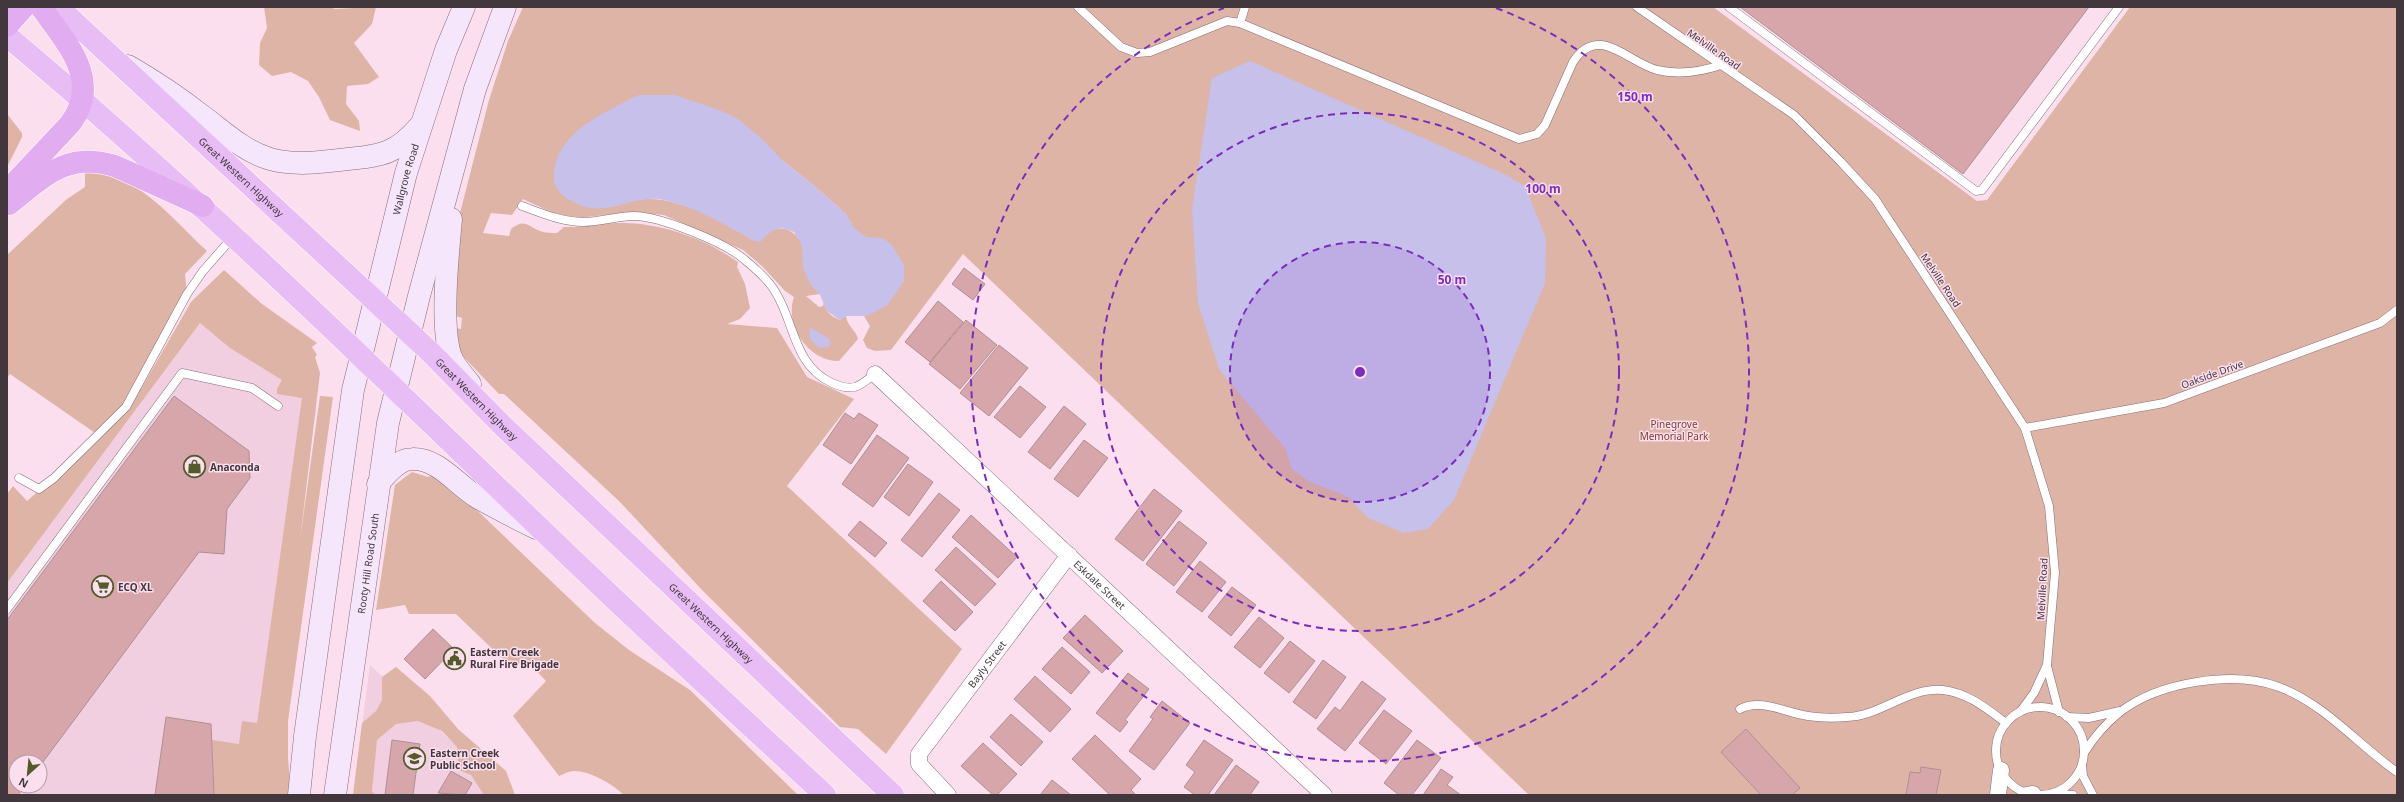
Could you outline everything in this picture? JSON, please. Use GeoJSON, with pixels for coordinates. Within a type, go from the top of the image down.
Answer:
{"type":"FeatureCollection","features":[{"type":"Feature","properties":{"kind":"highway"},"geometry":{"type":"LineString","coordinates":[[7,26],[24,7]]}},
{"type":"Feature","properties":{"kind":"highway"},"geometry":{"type":"LineString","coordinates":[[7,191],[70,124],[76,115],[82,98],[83,81],[76,58],[41,7]]}},
{"type":"Feature","properties":{"kind":"highway","name":"Great Western Highway"},"geometry":{"type":"LineString","coordinates":[[58,7],[115,58],[255,192],[410,332],[504,427],[893,795]]}},
{"type":"Feature","properties":{"kind":"highway"},"geometry":{"type":"LineString","coordinates":[[7,36],[82,98],[202,206],[545,533],[825,795]]}},
{"type":"Feature","properties":{"kind":"highway"},"geometry":{"type":"LineString","coordinates":[[7,206],[56,168],[84,160],[100,161],[114,166],[202,206]]}},
{"type":"Feature","properties":{"kind":"main road","name":"Wallgrove Road"},"geometry":{"type":"LineString","coordinates":[[361,356],[406,173],[446,50],[464,7]]}},
{"type":"Feature","properties":{"kind":"main road"},"geometry":{"type":"LineString","coordinates":[[410,332],[476,89],[505,7]]}},
{"type":"Feature","properties":{"kind":"main road"},"geometry":{"type":"LineString","coordinates":[[115,58],[164,87],[245,149],[270,159],[294,162],[323,162],[376,156],[398,148],[410,138],[422,123]]}},
{"type":"Feature","properties":{"kind":"main road"},"geometry":{"type":"LineString","coordinates":[[453,174],[447,284],[449,350],[458,368],[504,427]]}},
{"type":"Feature","properties":{"kind":"main road","name":"Rooty Hill Road South"},"geometry":{"type":"LineString","coordinates":[[335,795],[378,484],[388,423],[410,332]]}},
{"type":"Feature","properties":{"kind":"main road"},"geometry":{"type":"LineString","coordinates":[[300,795],[305,736],[353,390],[361,356]]}},
{"type":"Feature","properties":{"kind":"main road"},"geometry":{"type":"LineString","coordinates":[[378,484],[403,462],[410,459],[428,462],[437,466],[459,485],[477,497],[545,533]]}},
{"type":"Feature","properties":{"kind":"street","name":"Eskdale Street"},"geometry":{"type":"LineString","coordinates":[[875,374],[1324,795]]}},
{"type":"Feature","properties":{"kind":"street","name":"Bayly Street"},"geometry":{"type":"LineString","coordinates":[[948,795],[927,775],[919,764],[919,754],[1068,555]]}},
{"type":"Feature","properties":{"kind":"street"},"geometry":{"type":"LineString","coordinates":[[1998,795],[2001,770]]}},
{"type":"Feature","properties":{"kind":"lane"},"geometry":{"type":"LineString","coordinates":[[1078,7],[1121,48],[1138,53],[1150,52],[1227,21],[1240,23],[1519,139],[1537,134],[1545,125],[1573,62],[1578,54],[1594,45],[1612,47],[1655,69],[1673,72],[1699,72],[1721,65]]}},
{"type":"Feature","properties":{"kind":"lane"},"geometry":{"type":"LineString","coordinates":[[1240,23],[1245,7]]}},
{"type":"Feature","properties":{"kind":"lane","name":"Melville Road"},"geometry":{"type":"LineString","coordinates":[[1636,7],[1794,115],[1818,137],[1875,199],[2025,428],[2044,484],[2052,528],[2055,573],[2047,665]]}},
{"type":"Feature","properties":{"kind":"lane"},"geometry":{"type":"LineString","coordinates":[[1729,7],[1976,191],[1982,190],[2119,7]]}},
{"type":"Feature","properties":{"kind":"lane"},"geometry":{"type":"LineString","coordinates":[[522,206],[546,215],[582,222],[634,216],[650,218],[678,226],[734,252],[754,267],[776,293],[799,351],[811,368],[828,381],[846,388],[858,386],[875,374]]}},
{"type":"Feature","properties":{"kind":"lane"},"geometry":{"type":"LineString","coordinates":[[19,478],[39,489],[54,478],[126,407],[187,294],[203,271],[234,236]]}},
{"type":"Feature","properties":{"kind":"lane","name":"Oakside Drive"},"geometry":{"type":"LineString","coordinates":[[2025,428],[2164,403],[2380,323],[2397,310]]}},
{"type":"Feature","properties":{"kind":"lane"},"geometry":{"type":"LineString","coordinates":[[7,609],[182,373],[252,388],[278,406]]}},
{"type":"Feature","properties":{"kind":"lane"},"geometry":{"type":"LineString","coordinates":[[2047,665],[2059,712]]}},
{"type":"Feature","properties":{"kind":"lane"},"geometry":{"type":"LineString","coordinates":[[2047,665],[2034,693],[2020,712],[2006,723],[1999,736],[1996,749],[2001,770],[2014,786],[2036,794],[2065,793],[2073,795]]}},
{"type":"Feature","properties":{"kind":"lane"},"geometry":{"type":"LineString","coordinates":[[2067,717],[2089,718],[2121,711],[2149,697],[2204,680],[2231,679],[2256,681],[2279,688],[2323,712],[2397,772]]}},
{"type":"Feature","properties":{"kind":"lane"},"geometry":{"type":"LineString","coordinates":[[1740,709],[1747,706],[1762,706],[1807,716],[1850,717],[1874,712],[1925,691],[1942,690],[1971,698],[2006,723]]}},
{"type":"Feature","properties":{"kind":"lane"},"geometry":{"type":"LineString","coordinates":[[2020,712],[2040,707],[2059,712],[2067,717],[2080,733],[2084,753],[2082,764],[2083,776],[2093,795]]}},
{"type":"Feature","properties":{"kind":"lane"},"geometry":{"type":"LineString","coordinates":[[2084,753],[2100,730],[2121,711]]}},
{"type":"Feature","properties":{"kind":"lane"},"geometry":{"type":"LineString","coordinates":[[2036,794],[2069,784],[2082,764]]}},
{"type":"Feature","properties":{"kind":"shaded area"},"geometry":{"type":"Polygon","coordinates":[[[1250,61],[1504,174],[1525,186],[1546,238],[1545,283],[1454,500],[1428,529],[1404,533],[1368,518],[1347,496],[1310,482],[1292,469],[1285,448],[1219,369],[1198,303],[1192,209],[1212,78],[1250,61]]]}},
{"type":"Feature","properties":{"kind":"shaded area"},"geometry":{"type":"Polygon","coordinates":[[[639,95],[675,95],[719,110],[738,119],[762,139],[783,161],[846,214],[855,229],[866,237],[882,238],[891,244],[904,265],[904,280],[887,305],[864,316],[846,316],[840,320],[827,311],[820,295],[810,284],[803,268],[802,245],[794,232],[782,228],[771,231],[760,242],[755,241],[688,207],[664,200],[654,199],[635,201],[606,208],[596,208],[581,206],[571,201],[561,193],[557,189],[554,179],[556,163],[562,149],[571,137],[596,117],[639,95]]]}},
{"type":"Feature","properties":{"kind":"shaded area"},"geometry":{"type":"Polygon","coordinates":[[[217,300],[318,366],[268,739],[271,795],[7,795],[7,583],[217,300]]]}},
{"type":"Feature","properties":{"kind":"shaded area"},"geometry":{"type":"Polygon","coordinates":[[[809,327],[828,338],[831,343],[828,347],[819,348],[810,339],[809,327]]]}},
{"type":"Feature","properties":{"kind":"shaded area","name":"Eastern Creek Public School"},"geometry":{"type":"Polygon","coordinates":[[[370,665],[509,795],[353,795],[370,665]]]}},
{"type":"Feature","properties":{"kind":"green space"},"geometry":{"type":"Polygon","coordinates":[[[264,7],[333,7],[334,9],[376,7],[372,24],[354,43],[379,77],[368,84],[347,86],[346,104],[359,121],[360,131],[330,120],[319,97],[308,81],[291,72],[272,76],[259,65],[260,43],[267,28],[264,7]]]}},
{"type":"Feature","properties":{"kind":"green space","name":"Pinegrove Memorial Park"},"geometry":{"type":"Polygon","coordinates":[[[523,7],[1713,7],[1977,201],[1987,200],[2130,7],[2397,7],[2397,795],[1529,795],[963,254],[891,350],[875,351],[867,348],[863,340],[870,326],[864,316],[887,305],[904,280],[829,297],[820,294],[806,296],[819,307],[823,306],[824,302],[827,311],[840,320],[846,316],[848,323],[857,336],[858,339],[839,361],[828,360],[809,349],[796,330],[792,308],[794,297],[785,291],[762,266],[743,250],[664,215],[631,212],[577,218],[555,214],[523,199],[512,215],[491,213],[483,233],[509,236],[511,229],[523,223],[542,232],[548,233],[557,233],[564,227],[579,227],[608,223],[637,224],[668,229],[712,246],[738,262],[737,267],[745,284],[750,308],[740,319],[727,324],[777,328],[807,377],[854,399],[787,486],[962,649],[886,754],[858,729],[840,727],[703,591],[620,502],[504,394],[499,394],[458,351],[453,328],[461,329],[462,318],[453,315],[458,221],[489,100],[508,41],[523,7]],[[783,161],[608,207],[644,199],[659,199],[673,202],[702,212],[755,241],[776,229],[785,229],[794,233],[802,245],[803,268],[848,219],[846,214],[783,161]]]}},
{"type":"Feature","properties":{"kind":"green space"},"geometry":{"type":"Polygon","coordinates":[[[7,114],[22,133],[22,137],[7,167],[7,114]]]}},
{"type":"Feature","properties":{"kind":"green space"},"geometry":{"type":"Polygon","coordinates":[[[85,171],[104,173],[121,179],[137,188],[166,211],[207,251],[185,274],[187,294],[128,404],[142,387],[191,302],[224,270],[262,304],[317,343],[312,347],[317,355],[315,357],[320,373],[300,540],[320,396],[333,397],[288,721],[288,758],[291,795],[214,795],[212,740],[239,744],[242,721],[257,723],[302,398],[277,394],[277,389],[282,380],[230,348],[200,323],[7,583],[7,494],[13,486],[27,501],[54,478],[98,435],[10,374],[7,378],[7,255],[67,199],[85,187],[85,171]]]}},
{"type":"Feature","properties":{"kind":"green space"},"geometry":{"type":"Polygon","coordinates":[[[412,472],[428,477],[438,473],[595,623],[629,650],[690,690],[798,795],[624,795],[614,787],[587,773],[572,771],[559,776],[513,716],[546,681],[530,664],[507,663],[456,614],[409,614],[405,605],[376,610],[395,485],[412,472]]]}},
{"type":"Feature","properties":{"kind":"green space"},"geometry":{"type":"Polygon","coordinates":[[[396,667],[430,696],[458,729],[506,771],[515,795],[484,795],[471,775],[459,770],[457,747],[442,731],[418,721],[396,724],[377,740],[372,791],[375,795],[353,795],[362,723],[376,711],[382,700],[382,677],[396,667]]]}},
{"type":"Feature","properties":{"kind":"building"},"geometry":{"type":"Polygon","coordinates":[[[1740,7],[2089,7],[1963,174],[1740,7]]]}},
{"type":"Feature","properties":{"kind":"building"},"geometry":{"type":"Polygon","coordinates":[[[964,268],[985,284],[973,300],[952,284],[964,268]]]}},
{"type":"Feature","properties":{"kind":"building"},"geometry":{"type":"Polygon","coordinates":[[[938,301],[963,322],[930,362],[905,342],[938,301]]]}},
{"type":"Feature","properties":{"kind":"building"},"geometry":{"type":"Polygon","coordinates":[[[966,320],[997,345],[960,389],[929,364],[966,320]]]}},
{"type":"Feature","properties":{"kind":"building"},"geometry":{"type":"Polygon","coordinates":[[[999,345],[1028,368],[989,416],[960,393],[999,345]]]}},
{"type":"Feature","properties":{"kind":"building"},"geometry":{"type":"Polygon","coordinates":[[[1020,386],[1046,407],[1020,438],[994,417],[1020,386]]]}},
{"type":"Feature","properties":{"kind":"building","name":"ECQ XL"},"geometry":{"type":"Polygon","coordinates":[[[174,396],[249,451],[250,478],[227,509],[224,554],[199,552],[48,755],[48,754],[8,754],[8,794],[19,794],[18,795],[7,795],[7,620],[174,396]]]}},
{"type":"Feature","properties":{"kind":"building"},"geometry":{"type":"Polygon","coordinates":[[[1064,406],[1086,424],[1050,469],[1028,452],[1064,406]]]}},
{"type":"Feature","properties":{"kind":"building"},"geometry":{"type":"Polygon","coordinates":[[[845,413],[854,419],[859,413],[878,425],[851,464],[823,445],[845,413]]]}},
{"type":"Feature","properties":{"kind":"building"},"geometry":{"type":"Polygon","coordinates":[[[877,435],[909,458],[873,507],[842,484],[877,435]]]}},
{"type":"Feature","properties":{"kind":"building"},"geometry":{"type":"Polygon","coordinates":[[[1084,440],[1108,458],[1078,497],[1054,479],[1084,440]]]}},
{"type":"Feature","properties":{"kind":"building"},"geometry":{"type":"Polygon","coordinates":[[[908,464],[933,482],[909,516],[884,497],[908,464]]]}},
{"type":"Feature","properties":{"kind":"building"},"geometry":{"type":"Polygon","coordinates":[[[1154,489],[1182,511],[1143,561],[1115,539],[1154,489]]]}},
{"type":"Feature","properties":{"kind":"building"},"geometry":{"type":"Polygon","coordinates":[[[939,493],[960,510],[922,557],[901,540],[939,493]]]}},
{"type":"Feature","properties":{"kind":"building"},"geometry":{"type":"Polygon","coordinates":[[[971,515],[1017,557],[998,578],[952,537],[971,515]]]}},
{"type":"Feature","properties":{"kind":"building"},"geometry":{"type":"Polygon","coordinates":[[[860,521],[887,543],[875,557],[848,535],[860,521]]]}},
{"type":"Feature","properties":{"kind":"building"},"geometry":{"type":"Polygon","coordinates":[[[1179,521],[1207,543],[1174,586],[1146,564],[1179,521]]]}},
{"type":"Feature","properties":{"kind":"building"},"geometry":{"type":"Polygon","coordinates":[[[956,547],[996,584],[975,606],[935,570],[956,547]]]}},
{"type":"Feature","properties":{"kind":"building"},"geometry":{"type":"Polygon","coordinates":[[[1200,561],[1226,582],[1202,612],[1176,592],[1200,561]]]}},
{"type":"Feature","properties":{"kind":"building"},"geometry":{"type":"Polygon","coordinates":[[[941,581],[973,612],[955,631],[923,601],[941,581]]]}},
{"type":"Feature","properties":{"kind":"building"},"geometry":{"type":"Polygon","coordinates":[[[1232,587],[1256,605],[1231,636],[1208,617],[1232,587]]]}},
{"type":"Feature","properties":{"kind":"building"},"geometry":{"type":"Polygon","coordinates":[[[1085,615],[1123,651],[1102,673],[1063,638],[1085,615]]]}},
{"type":"Feature","properties":{"kind":"building"},"geometry":{"type":"Polygon","coordinates":[[[1259,617],[1284,638],[1260,668],[1234,647],[1259,617]]]}},
{"type":"Feature","properties":{"kind":"building"},"geometry":{"type":"Polygon","coordinates":[[[433,629],[454,649],[425,679],[404,659],[433,629]]]}},
{"type":"Feature","properties":{"kind":"building"},"geometry":{"type":"Polygon","coordinates":[[[1290,641],[1315,661],[1289,693],[1264,673],[1290,641]]]}},
{"type":"Feature","properties":{"kind":"building"},"geometry":{"type":"Polygon","coordinates":[[[1062,647],[1090,672],[1071,694],[1042,669],[1062,647]]]}},
{"type":"Feature","properties":{"kind":"building"},"geometry":{"type":"Polygon","coordinates":[[[1323,660],[1346,677],[1316,719],[1293,702],[1323,660]]]}},
{"type":"Feature","properties":{"kind":"building"},"geometry":{"type":"Polygon","coordinates":[[[1128,673],[1149,689],[1125,720],[1128,722],[1120,732],[1096,713],[1128,673]]]}},
{"type":"Feature","properties":{"kind":"building"},"geometry":{"type":"Polygon","coordinates":[[[1035,676],[1071,709],[1050,732],[1014,699],[1035,676]]]}},
{"type":"Feature","properties":{"kind":"building"},"geometry":{"type":"Polygon","coordinates":[[[1362,681],[1386,699],[1345,751],[1317,729],[1335,707],[1340,711],[1362,681]]]}},
{"type":"Feature","properties":{"kind":"building"},"geometry":{"type":"Polygon","coordinates":[[[1162,701],[1190,723],[1154,770],[1129,751],[1153,719],[1150,717],[1162,701]]]}},
{"type":"Feature","properties":{"kind":"building"},"geometry":{"type":"Polygon","coordinates":[[[1384,710],[1412,731],[1386,764],[1359,743],[1384,710]]]}},
{"type":"Feature","properties":{"kind":"building"},"geometry":{"type":"Polygon","coordinates":[[[1011,714],[1043,742],[1021,766],[990,737],[1011,714]]]}},
{"type":"Feature","properties":{"kind":"building"},"geometry":{"type":"Polygon","coordinates":[[[166,717],[211,724],[214,795],[155,795],[166,717]]]}},
{"type":"Feature","properties":{"kind":"building"},"geometry":{"type":"Polygon","coordinates":[[[1746,729],[1800,788],[1792,795],[1761,795],[1721,752],[1746,729]]]}},
{"type":"Feature","properties":{"kind":"building"},"geometry":{"type":"Polygon","coordinates":[[[1095,735],[1141,779],[1131,790],[1136,795],[1110,795],[1072,759],[1095,735]]]}},
{"type":"Feature","properties":{"kind":"building"},"geometry":{"type":"Polygon","coordinates":[[[392,740],[420,744],[413,795],[385,795],[392,740]]]}},
{"type":"Feature","properties":{"kind":"building"},"geometry":{"type":"Polygon","coordinates":[[[1204,740],[1233,760],[1208,795],[1195,795],[1184,787],[1195,772],[1186,765],[1204,740]]]}},
{"type":"Feature","properties":{"kind":"building"},"geometry":{"type":"Polygon","coordinates":[[[1417,740],[1441,758],[1412,795],[1399,795],[1384,783],[1417,740]]]}},
{"type":"Feature","properties":{"kind":"building"},"geometry":{"type":"Polygon","coordinates":[[[983,743],[1017,774],[997,795],[993,795],[961,766],[983,743]]]}},
{"type":"Feature","properties":{"kind":"building"},"geometry":{"type":"Polygon","coordinates":[[[1236,765],[1259,782],[1250,795],[1214,795],[1236,765]]]}},
{"type":"Feature","properties":{"kind":"building"},"geometry":{"type":"Polygon","coordinates":[[[1921,767],[1941,770],[1936,795],[1906,795],[1910,772],[1920,773],[1921,767]]]}},
{"type":"Feature","properties":{"kind":"building"},"geometry":{"type":"Polygon","coordinates":[[[1441,769],[1453,777],[1447,785],[1461,795],[1423,795],[1441,769]]]}},
{"type":"Feature","properties":{"kind":"building"},"geometry":{"type":"Polygon","coordinates":[[[451,771],[472,783],[465,795],[438,793],[451,771]]]}},
{"type":"Feature","properties":{"kind":"building"},"geometry":{"type":"Polygon","coordinates":[[[1052,780],[1071,795],[1040,795],[1052,780]]]}},
{"type":"Feature","properties":{"kind":"place","name":"Anaconda"},"geometry":{"type":"Point","coordinates":[195,467]}},
{"type":"Feature","properties":{"kind":"place","name":"ECQ XL"},"geometry":{"type":"Point","coordinates":[102,587]}},
{"type":"Feature","properties":{"kind":"place","name":"Eastern Creek Rural Fire Brigade"},"geometry":{"type":"Point","coordinates":[454,658]}},
{"type":"Feature","properties":{"kind":"place","name":"Eastern Creek Public School"},"geometry":{"type":"Point","coordinates":[414,759]}}]}
